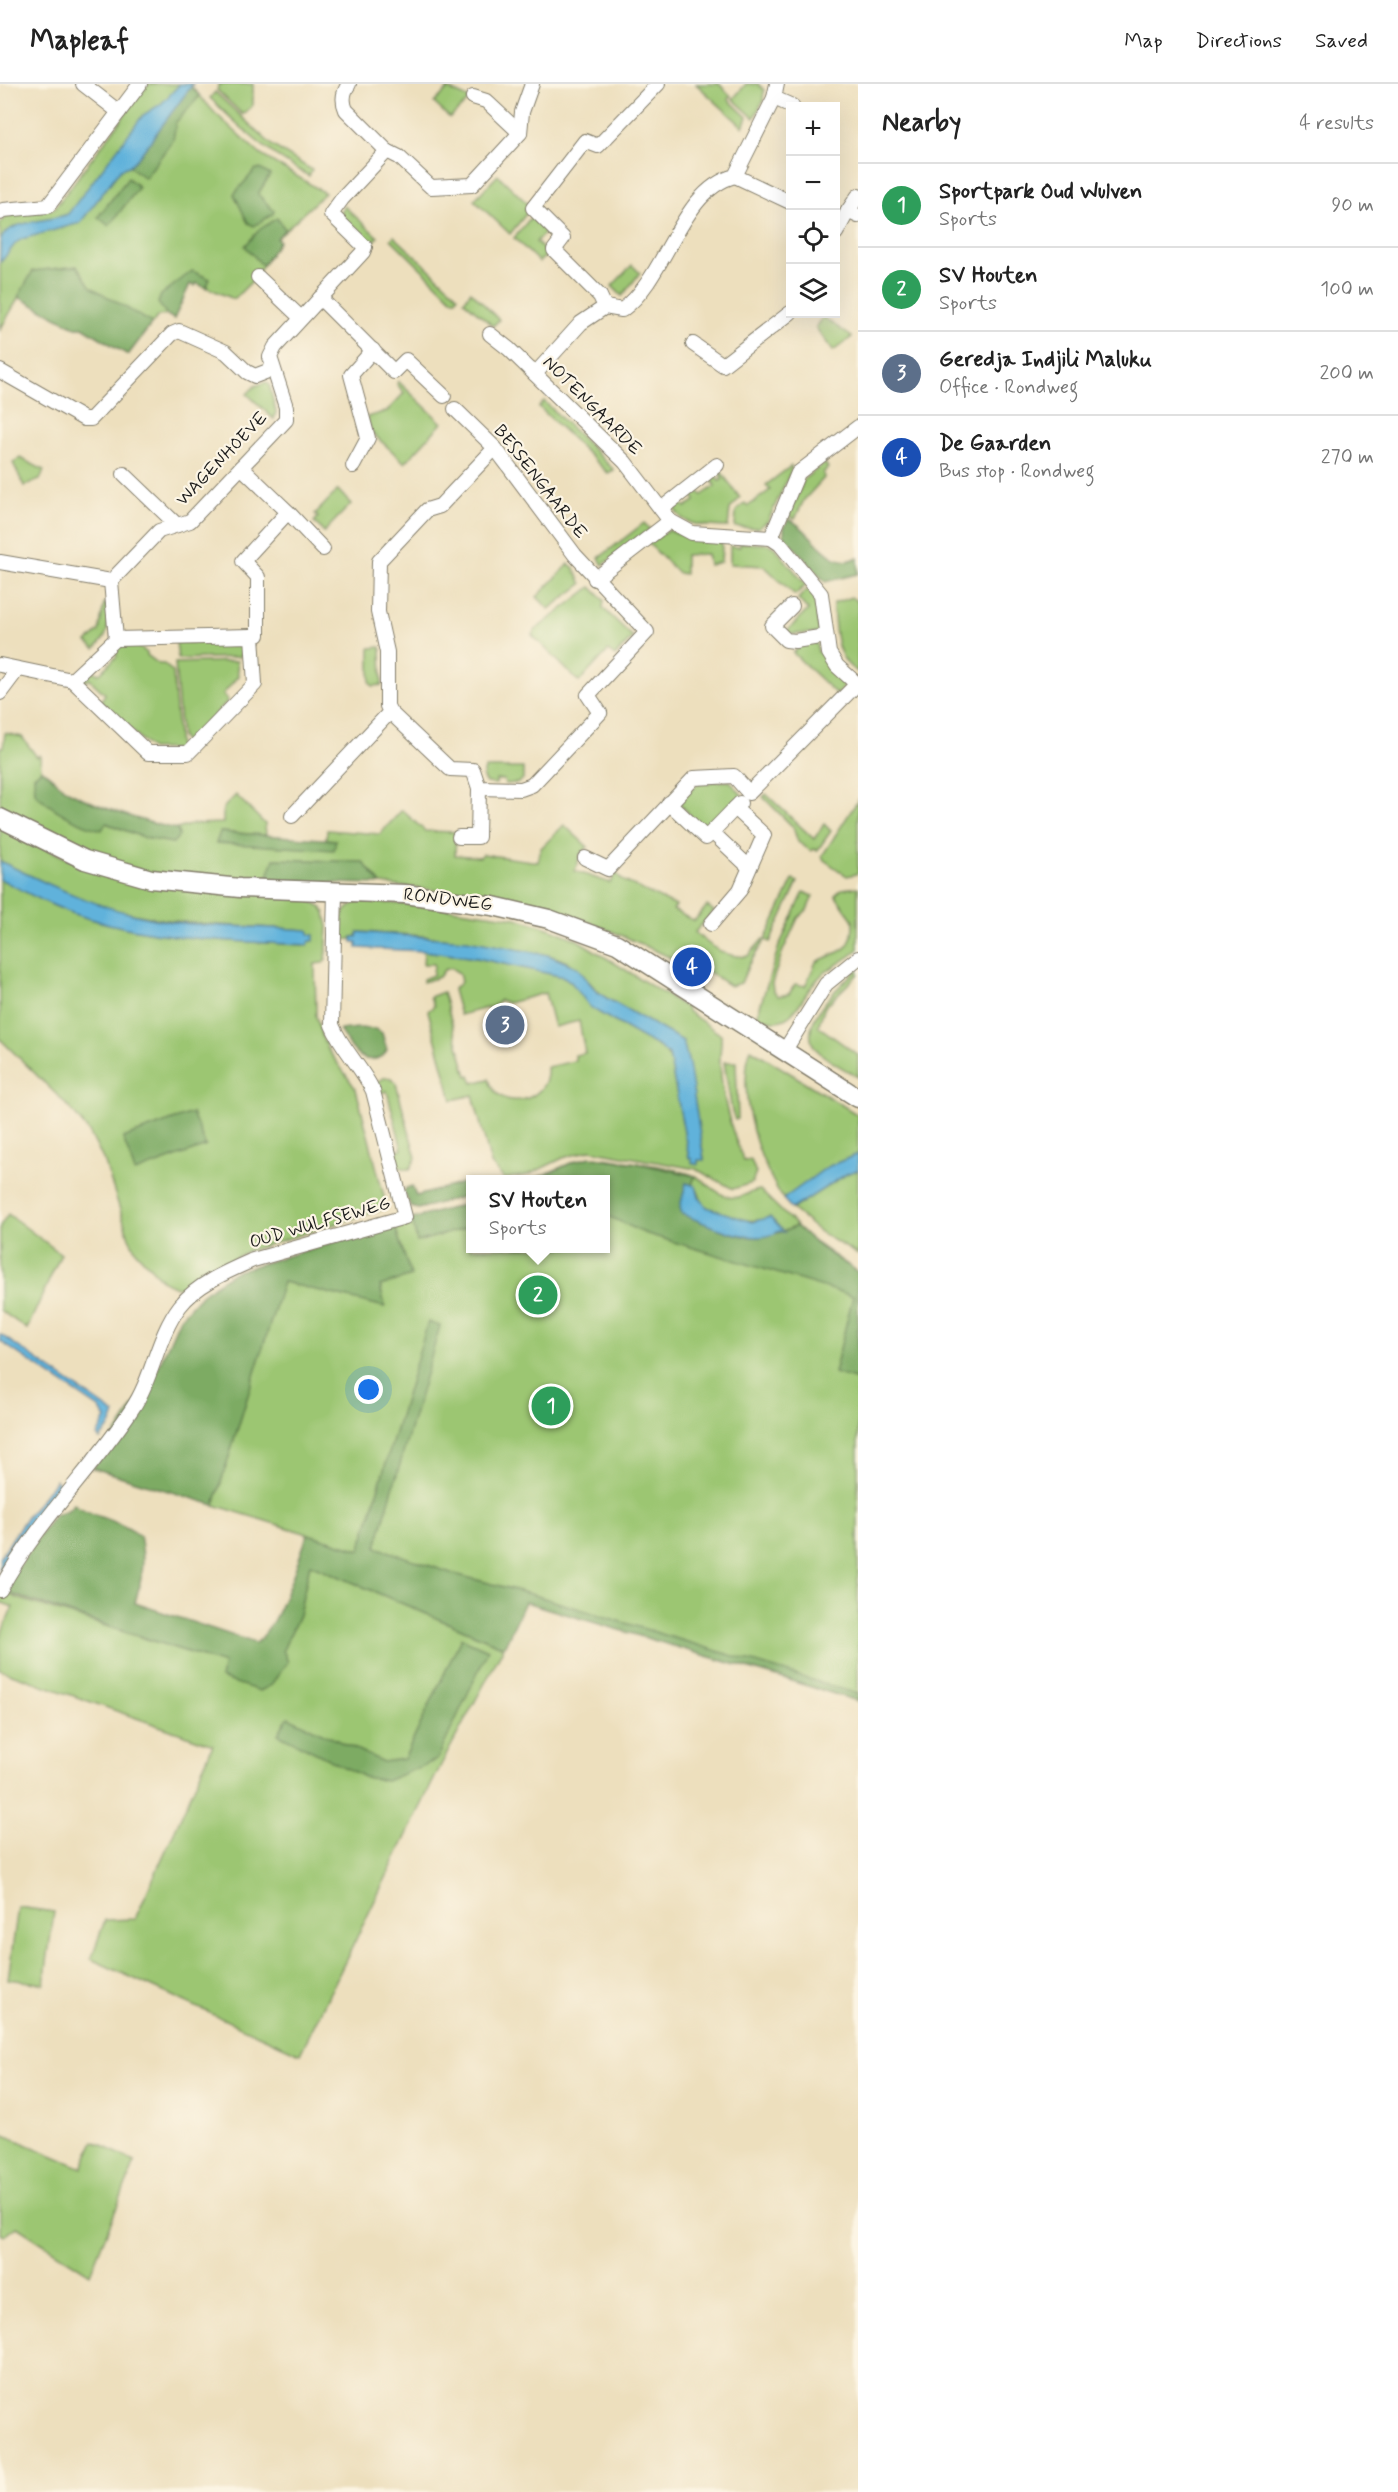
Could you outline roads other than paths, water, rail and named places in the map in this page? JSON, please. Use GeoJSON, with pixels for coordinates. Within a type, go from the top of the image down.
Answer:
{"type":"FeatureCollection","features":[{"type":"Feature","properties":{"kind":"main road","name":"RONDWEG"},"geometry":{"type":"LineString","coordinates":[[0,818],[85,860],[143,878],[229,887],[405,894],[524,912],[574,927],[617,944],[858,1098]]}},
{"type":"Feature","properties":{"kind":"street"},"geometry":{"type":"LineString","coordinates":[[83,84],[119,112]]}},
{"type":"Feature","properties":{"kind":"street"},"geometry":{"type":"LineString","coordinates":[[1,210],[48,206],[140,84]]}},
{"type":"Feature","properties":{"kind":"street"},"geometry":{"type":"LineString","coordinates":[[349,84],[344,90],[343,104],[346,110],[387,151],[399,157],[431,187],[472,186],[520,133],[522,112],[532,84]]}},
{"type":"Feature","properties":{"kind":"street"},"geometry":{"type":"LineString","coordinates":[[605,307],[600,296],[554,250],[562,238],[533,208],[585,141],[598,146],[658,84]]}},
{"type":"Feature","properties":{"kind":"street"},"geometry":{"type":"LineString","coordinates":[[735,176],[776,91],[788,102]]}},
{"type":"Feature","properties":{"kind":"street"},"geometry":{"type":"LineString","coordinates":[[473,97],[486,101],[520,133]]}},
{"type":"Feature","properties":{"kind":"street"},"geometry":{"type":"LineString","coordinates":[[0,371],[84,419],[91,419],[172,334],[179,332],[226,352],[247,372],[255,376],[273,369],[270,357],[275,347],[363,252],[365,246],[331,214],[387,151]]}},
{"type":"Feature","properties":{"kind":"street"},"geometry":{"type":"LineString","coordinates":[[535,374],[581,323],[605,307],[622,310],[634,302],[651,279],[691,209],[723,179],[735,176],[786,200]]}},
{"type":"Feature","properties":{"kind":"street"},"geometry":{"type":"LineString","coordinates":[[840,229],[853,214],[858,196]]}},
{"type":"Feature","properties":{"kind":"street"},"geometry":{"type":"LineString","coordinates":[[258,278],[301,318]]}},
{"type":"Feature","properties":{"kind":"street"},"geometry":{"type":"LineString","coordinates":[[320,298],[394,372],[406,360],[444,396]]}},
{"type":"Feature","properties":{"kind":"street"},"geometry":{"type":"LineString","coordinates":[[693,344],[723,365],[786,316]]}},
{"type":"Feature","properties":{"kind":"street","name":"NOTENGAARDE"},"geometry":{"type":"LineString","coordinates":[[490,334],[510,349],[625,462],[670,521],[692,533],[771,538]]}},
{"type":"Feature","properties":{"kind":"street"},"geometry":{"type":"LineString","coordinates":[[353,466],[368,438],[351,375],[373,350]]}},
{"type":"Feature","properties":{"kind":"street","name":"WAGENHOEVE"},"geometry":{"type":"LineString","coordinates":[[111,581],[159,531],[190,521],[286,420],[286,407],[273,369]]}},
{"type":"Feature","properties":{"kind":"street","name":"BESSENGAARDE"},"geometry":{"type":"LineString","coordinates":[[455,409],[495,448],[574,555],[647,632],[588,695],[600,713],[532,785],[521,789],[479,788]]}},
{"type":"Feature","properties":{"kind":"street"},"geometry":{"type":"LineString","coordinates":[[669,803],[706,838],[858,685],[837,666],[829,653],[822,594],[780,544],[771,538],[798,473],[858,427]]}},
{"type":"Feature","properties":{"kind":"street"},"geometry":{"type":"LineString","coordinates":[[459,837],[478,837],[479,788],[473,770],[450,769],[390,712],[387,706],[387,652],[378,612],[379,561],[427,510],[440,506],[495,448]]}},
{"type":"Feature","properties":{"kind":"street"},"geometry":{"type":"LineString","coordinates":[[661,509],[717,465]]}},
{"type":"Feature","properties":{"kind":"street"},"geometry":{"type":"LineString","coordinates":[[241,467],[323,549]]}},
{"type":"Feature","properties":{"kind":"street","name":"WAGENHOEVE"},"geometry":{"type":"LineString","coordinates":[[124,474],[177,525]]}},
{"type":"Feature","properties":{"kind":"street"},"geometry":{"type":"LineString","coordinates":[[72,680],[116,639],[258,634],[258,577],[243,561],[288,512]]}},
{"type":"Feature","properties":{"kind":"street"},"geometry":{"type":"LineString","coordinates":[[595,579],[670,521]]}},
{"type":"Feature","properties":{"kind":"street"},"geometry":{"type":"LineString","coordinates":[[0,562],[111,581],[116,639]]}},
{"type":"Feature","properties":{"kind":"street"},"geometry":{"type":"LineString","coordinates":[[792,606],[772,626],[786,640],[795,641],[826,636]]}},
{"type":"Feature","properties":{"kind":"street"},"geometry":{"type":"LineString","coordinates":[[0,665],[72,680],[148,753],[188,753],[255,684],[252,636]]}},
{"type":"Feature","properties":{"kind":"street"},"geometry":{"type":"LineString","coordinates":[[0,693],[18,669]]}},
{"type":"Feature","properties":{"kind":"street"},"geometry":{"type":"LineString","coordinates":[[292,816],[390,712]]}},
{"type":"Feature","properties":{"kind":"street"},"geometry":{"type":"LineString","coordinates":[[585,858],[608,869],[694,778],[734,776],[749,793]]}},
{"type":"Feature","properties":{"kind":"street"},"geometry":{"type":"LineString","coordinates":[[711,924],[741,890],[764,836],[735,808]]}},
{"type":"Feature","properties":{"kind":"street"},"geometry":{"type":"LineString","coordinates":[[712,833],[749,867]]}},
{"type":"Feature","properties":{"kind":"street","name":"OUD WULFSEWEG"},"geometry":{"type":"LineString","coordinates":[[0,1590],[28,1544],[132,1409],[146,1383],[167,1328],[180,1306],[229,1270],[253,1260],[284,1249],[405,1217],[373,1091],[365,1074],[338,1039],[332,1025],[335,891]]}},
{"type":"Feature","properties":{"kind":"street"},"geometry":{"type":"LineString","coordinates":[[784,1050],[826,984],[858,958]]}},
{"type":"Feature","properties":{"kind":"water"},"geometry":{"type":"Polygon","coordinates":[[[180,84],[193,84],[138,158],[129,166],[121,169],[80,223],[22,239],[0,263],[1,239],[6,233],[21,224],[68,214],[143,115],[161,104],[180,84]]]}},
{"type":"Feature","properties":{"kind":"water"},"geometry":{"type":"Polygon","coordinates":[[[0,861],[76,896],[135,915],[193,924],[308,930],[310,935],[314,935],[314,941],[310,941],[308,945],[195,938],[111,925],[62,909],[0,879],[0,861]]]}},
{"type":"Feature","properties":{"kind":"water"},"geometry":{"type":"Polygon","coordinates":[[[358,932],[467,940],[548,955],[577,967],[596,991],[683,1041],[689,1064],[704,1160],[698,1160],[698,1165],[692,1163],[692,1159],[689,1158],[669,1055],[590,1007],[571,982],[564,977],[477,958],[424,951],[357,948],[357,942],[352,942],[352,937],[357,937],[358,932]]]}},
{"type":"Feature","properties":{"kind":"water"},"geometry":{"type":"Polygon","coordinates":[[[858,1154],[858,1170],[848,1173],[792,1209],[783,1199],[827,1167],[858,1154]]]}},
{"type":"Feature","properties":{"kind":"water"},"geometry":{"type":"Polygon","coordinates":[[[686,1183],[696,1186],[699,1197],[707,1207],[752,1222],[770,1217],[784,1232],[779,1231],[770,1236],[745,1236],[682,1214],[680,1207],[686,1183]]]}},
{"type":"Feature","properties":{"kind":"water"},"geometry":{"type":"Polygon","coordinates":[[[0,1334],[115,1414],[100,1439],[97,1436],[106,1418],[99,1408],[0,1341],[0,1334]]]}},
{"type":"Feature","properties":{"kind":"water"},"geometry":{"type":"Polygon","coordinates":[[[56,1480],[60,1485],[20,1538],[0,1570],[0,1557],[56,1480]]]}},
{"type":"Feature","properties":{"kind":"place","name":"De Gaarden"},"geometry":{"type":"Point","coordinates":[692,967]}},
{"type":"Feature","properties":{"kind":"place","name":"Geredja Indjili Maluku"},"geometry":{"type":"Point","coordinates":[505,1025]}},
{"type":"Feature","properties":{"kind":"place","name":"SV Houten"},"geometry":{"type":"Point","coordinates":[538,1295]}},
{"type":"Feature","properties":{"kind":"place","name":"Sportpark Oud Wulven"},"geometry":{"type":"Point","coordinates":[551,1406]}}]}
